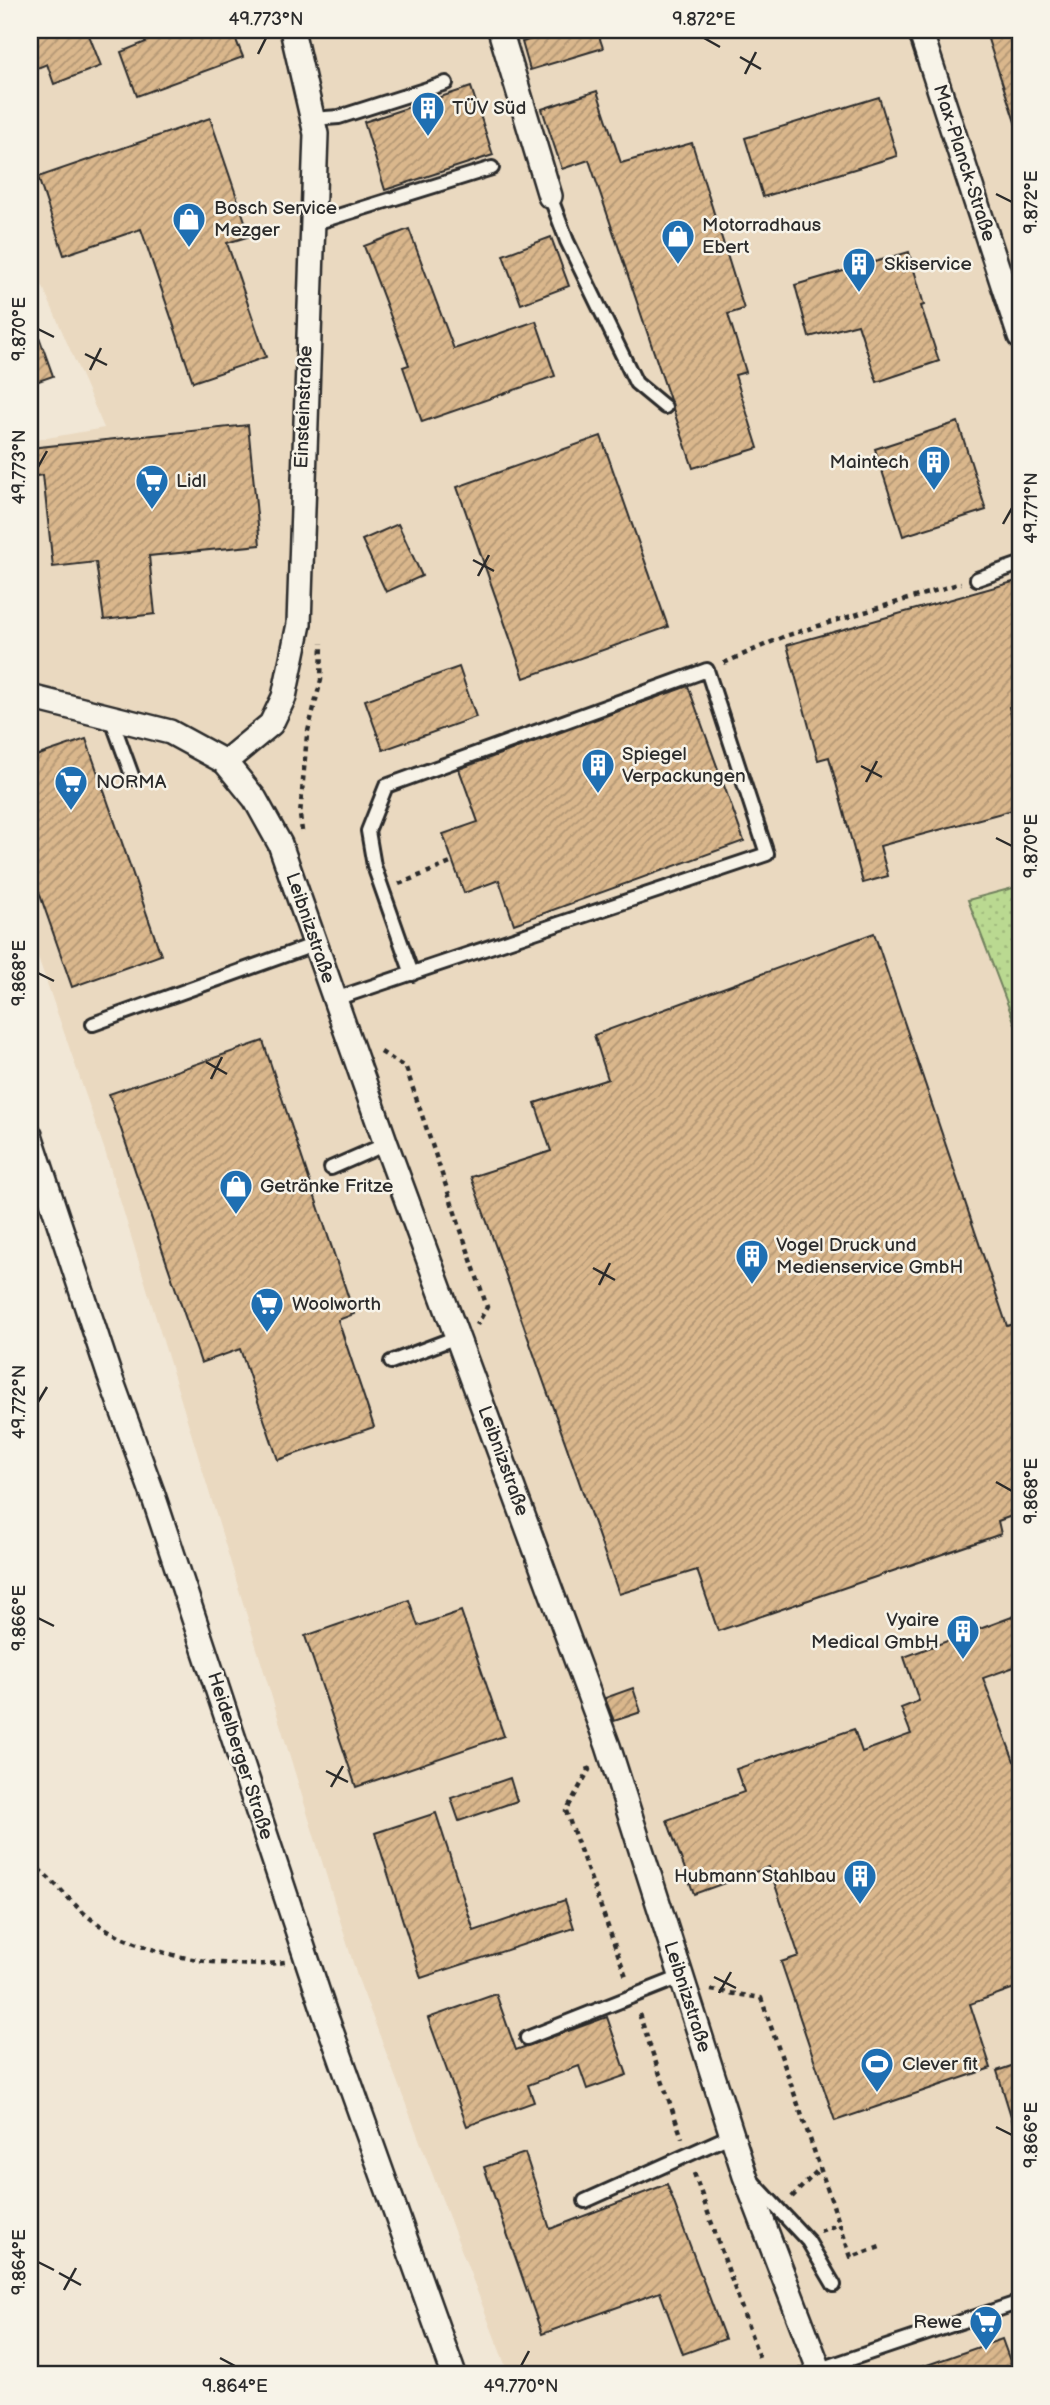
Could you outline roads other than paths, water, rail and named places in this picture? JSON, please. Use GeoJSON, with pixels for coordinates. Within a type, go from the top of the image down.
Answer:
{"type":"FeatureCollection","features":[{"type":"Feature","properties":{"kind":"street","name":"Einsteinstraße"},"geometry":{"type":"LineString","coordinates":[[225,762],[271,724],[284,696],[299,624],[316,134],[292,30]]}},
{"type":"Feature","properties":{"kind":"street"},"geometry":{"type":"LineString","coordinates":[[500,30],[550,196]]}},
{"type":"Feature","properties":{"kind":"street","name":"Max-Planck-Straße"},"geometry":{"type":"LineString","coordinates":[[920,30],[1020,337]]}},
{"type":"Feature","properties":{"kind":"street","name":"Leibnizstraße"},"geometry":{"type":"LineString","coordinates":[[30,697],[170,732],[225,762],[254,799],[280,844],[386,1144],[608,1746],[745,2176],[811,2372]]}},
{"type":"Feature","properties":{"kind":"street","name":"Heidelberger Straße"},"geometry":{"type":"LineString","coordinates":[[30,1135],[307,1959],[454,2375]]}},
{"type":"Feature","properties":{"kind":"lane"},"geometry":{"type":"LineString","coordinates":[[312,119],[339,117],[446,83]]}},
{"type":"Feature","properties":{"kind":"lane"},"geometry":{"type":"LineString","coordinates":[[312,224],[492,168]]}},
{"type":"Feature","properties":{"kind":"lane"},"geometry":{"type":"LineString","coordinates":[[550,196],[567,241],[636,383],[666,407]]}},
{"type":"Feature","properties":{"kind":"lane"},"geometry":{"type":"LineString","coordinates":[[977,579],[1020,564]]}},
{"type":"Feature","properties":{"kind":"lane"},"geometry":{"type":"LineString","coordinates":[[335,999],[412,974],[766,854],[707,670],[386,786],[368,831],[382,890],[412,974]]}},
{"type":"Feature","properties":{"kind":"lane"},"geometry":{"type":"LineString","coordinates":[[110,715],[132,778]]}},
{"type":"Feature","properties":{"kind":"lane"},"geometry":{"type":"LineString","coordinates":[[93,1024],[316,944]]}},
{"type":"Feature","properties":{"kind":"lane"},"geometry":{"type":"LineString","coordinates":[[331,1168],[386,1144]]}},
{"type":"Feature","properties":{"kind":"lane"},"geometry":{"type":"LineString","coordinates":[[391,1362],[457,1337]]}},
{"type":"Feature","properties":{"kind":"lane"},"geometry":{"type":"LineString","coordinates":[[527,2038],[681,1977]]}},
{"type":"Feature","properties":{"kind":"lane"},"geometry":{"type":"LineString","coordinates":[[585,2201],[732,2135]]}},
{"type":"Feature","properties":{"kind":"lane"},"geometry":{"type":"LineString","coordinates":[[745,2176],[808,2241],[834,2284]]}},
{"type":"Feature","properties":{"kind":"lane"},"geometry":{"type":"LineString","coordinates":[[811,2372],[1020,2302]]}},
{"type":"Feature","properties":{"kind":"place","name":"TÜV Süd"},"geometry":{"type":"Point","coordinates":[428,138]}},
{"type":"Feature","properties":{"kind":"place","name":"Bosch Service Mezger"},"geometry":{"type":"Point","coordinates":[189,249]}},
{"type":"Feature","properties":{"kind":"place","name":"Motorradhaus Ebert"},"geometry":{"type":"Point","coordinates":[678,266]}},
{"type":"Feature","properties":{"kind":"place","name":"Skiservice"},"geometry":{"type":"Point","coordinates":[859,294]}},
{"type":"Feature","properties":{"kind":"place","name":"Maintech"},"geometry":{"type":"Point","coordinates":[934,492]}},
{"type":"Feature","properties":{"kind":"place","name":"Lidl"},"geometry":{"type":"Point","coordinates":[152,511]}},
{"type":"Feature","properties":{"kind":"place","name":"Spiegel Verpackungen"},"geometry":{"type":"Point","coordinates":[598,795]}},
{"type":"Feature","properties":{"kind":"place","name":"NORMA"},"geometry":{"type":"Point","coordinates":[71,812]}},
{"type":"Feature","properties":{"kind":"place","name":"Getränke Fritze"},"geometry":{"type":"Point","coordinates":[236,1216]}},
{"type":"Feature","properties":{"kind":"place","name":"Vogel Druck und Medienservice GmbH"},"geometry":{"type":"Point","coordinates":[752,1286]}},
{"type":"Feature","properties":{"kind":"place","name":"Woolworth"},"geometry":{"type":"Point","coordinates":[267,1334]}},
{"type":"Feature","properties":{"kind":"place","name":"Vyaire Medical GmbH"},"geometry":{"type":"Point","coordinates":[963,1661]}},
{"type":"Feature","properties":{"kind":"place","name":"Hubmann Stahlbau"},"geometry":{"type":"Point","coordinates":[860,1906]}},
{"type":"Feature","properties":{"kind":"place","name":"Clever fit"},"geometry":{"type":"Point","coordinates":[877,2094]}},
{"type":"Feature","properties":{"kind":"place","name":"Rewe"},"geometry":{"type":"Point","coordinates":[986,2352]}}]}
